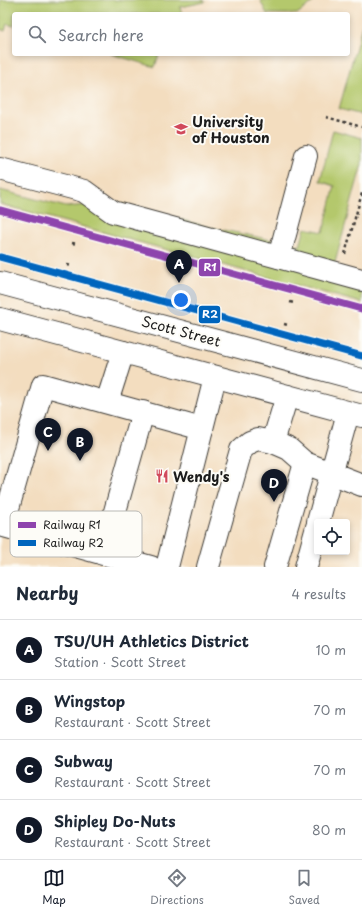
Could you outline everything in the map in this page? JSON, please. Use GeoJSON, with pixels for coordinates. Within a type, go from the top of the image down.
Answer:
{"type":"FeatureCollection","features":[{"type":"Feature","properties":{"kind":"main road"},"geometry":{"type":"LineString","coordinates":[[279,257],[306,156]]}},
{"type":"Feature","properties":{"kind":"main road"},"geometry":{"type":"LineString","coordinates":[[0,169],[84,191],[113,212],[362,280]]}},
{"type":"Feature","properties":{"kind":"main road","name":"Scott Street"},"geometry":{"type":"LineString","coordinates":[[0,283],[362,380]]}},
{"type":"Feature","properties":{"kind":"main road"},"geometry":{"type":"LineString","coordinates":[[0,319],[355,414],[332,473],[319,519]]}},
{"type":"Feature","properties":{"kind":"main road"},"geometry":{"type":"LineString","coordinates":[[167,567],[225,343]]}},
{"type":"Feature","properties":{"kind":"main road"},"geometry":{"type":"LineString","coordinates":[[108,402],[123,352]]}},
{"type":"Feature","properties":{"kind":"main road"},"geometry":{"type":"LineString","coordinates":[[2,526],[43,385],[202,429]]}},
{"type":"Feature","properties":{"kind":"main road"},"geometry":{"type":"LineString","coordinates":[[273,442],[287,396]]}},
{"type":"Feature","properties":{"kind":"main road"},"geometry":{"type":"LineString","coordinates":[[115,511],[143,412]]}},
{"type":"Feature","properties":{"kind":"main road"},"geometry":{"type":"LineString","coordinates":[[208,567],[241,450],[250,442],[258,439],[273,442],[289,449],[305,463],[362,485]]}},
{"type":"Feature","properties":{"kind":"main road"},"geometry":{"type":"LineString","coordinates":[[275,567],[305,463]]}},
{"type":"Feature","properties":{"kind":"main road"},"geometry":{"type":"LineString","coordinates":[[306,567],[314,538]]}},
{"type":"Feature","properties":{"kind":"main road"},"geometry":{"type":"LineString","coordinates":[[114,557],[151,567]]}},
{"type":"Feature","properties":{"kind":"path"},"geometry":{"type":"LineString","coordinates":[[326,116],[362,127]]}},
{"type":"Feature","properties":{"kind":"path"},"geometry":{"type":"LineString","coordinates":[[339,274],[362,193]]}},
{"type":"Feature","properties":{"kind":"path"},"geometry":{"type":"LineString","coordinates":[[72,243],[77,244]]}},
{"type":"Feature","properties":{"kind":"path"},"geometry":{"type":"LineString","coordinates":[[67,264],[72,266]]}},
{"type":"Feature","properties":{"kind":"path"},"geometry":{"type":"LineString","coordinates":[[290,302],[294,303]]}},
{"type":"Feature","properties":{"kind":"path"},"geometry":{"type":"LineString","coordinates":[[284,324],[288,325]]}},
{"type":"Feature","properties":{"kind":"green space"},"geometry":{"type":"Polygon","coordinates":[[[0,0],[204,0],[205,2],[180,7],[181,12],[12,12],[12,25],[7,24],[5,31],[0,29],[0,0]]]}},
{"type":"Feature","properties":{"kind":"green space"},"geometry":{"type":"Polygon","coordinates":[[[260,0],[316,0],[300,12],[266,12],[260,0]]]}},
{"type":"Feature","properties":{"kind":"green space"},"geometry":{"type":"Polygon","coordinates":[[[362,25],[362,115],[339,109],[362,25]]]}},
{"type":"Feature","properties":{"kind":"green space"},"geometry":{"type":"Polygon","coordinates":[[[118,56],[158,56],[155,67],[118,56]]]}},
{"type":"Feature","properties":{"kind":"green space"},"geometry":{"type":"Polygon","coordinates":[[[333,130],[362,138],[362,164],[331,277],[362,287],[362,303],[0,204],[0,190],[66,207],[116,202],[209,227],[300,246],[305,228],[323,232],[335,186],[320,181],[333,130]]]}},
{"type":"Feature","properties":{"kind":"rail line","name":"R1"},"geometry":{"type":"LineString","coordinates":[[0,210],[362,309]]}},
{"type":"Feature","properties":{"kind":"rail line","name":"R2"},"geometry":{"type":"LineString","coordinates":[[0,257],[362,356]]}},
{"type":"Feature","properties":{"kind":"place","name":"University of Houston"},"geometry":{"type":"Point","coordinates":[181,129]}},
{"type":"Feature","properties":{"kind":"place","name":"TSU/UH Athletics District"},"geometry":{"type":"Point","coordinates":[179,283]}},
{"type":"Feature","properties":{"kind":"place","name":"Subway"},"geometry":{"type":"Point","coordinates":[48,451]}},
{"type":"Feature","properties":{"kind":"place","name":"Wingstop"},"geometry":{"type":"Point","coordinates":[80,461]}},
{"type":"Feature","properties":{"kind":"place","name":"Wendy's"},"geometry":{"type":"Point","coordinates":[162,476]}},
{"type":"Feature","properties":{"kind":"place","name":"Shipley Do-Nuts"},"geometry":{"type":"Point","coordinates":[274,502]}}]}
